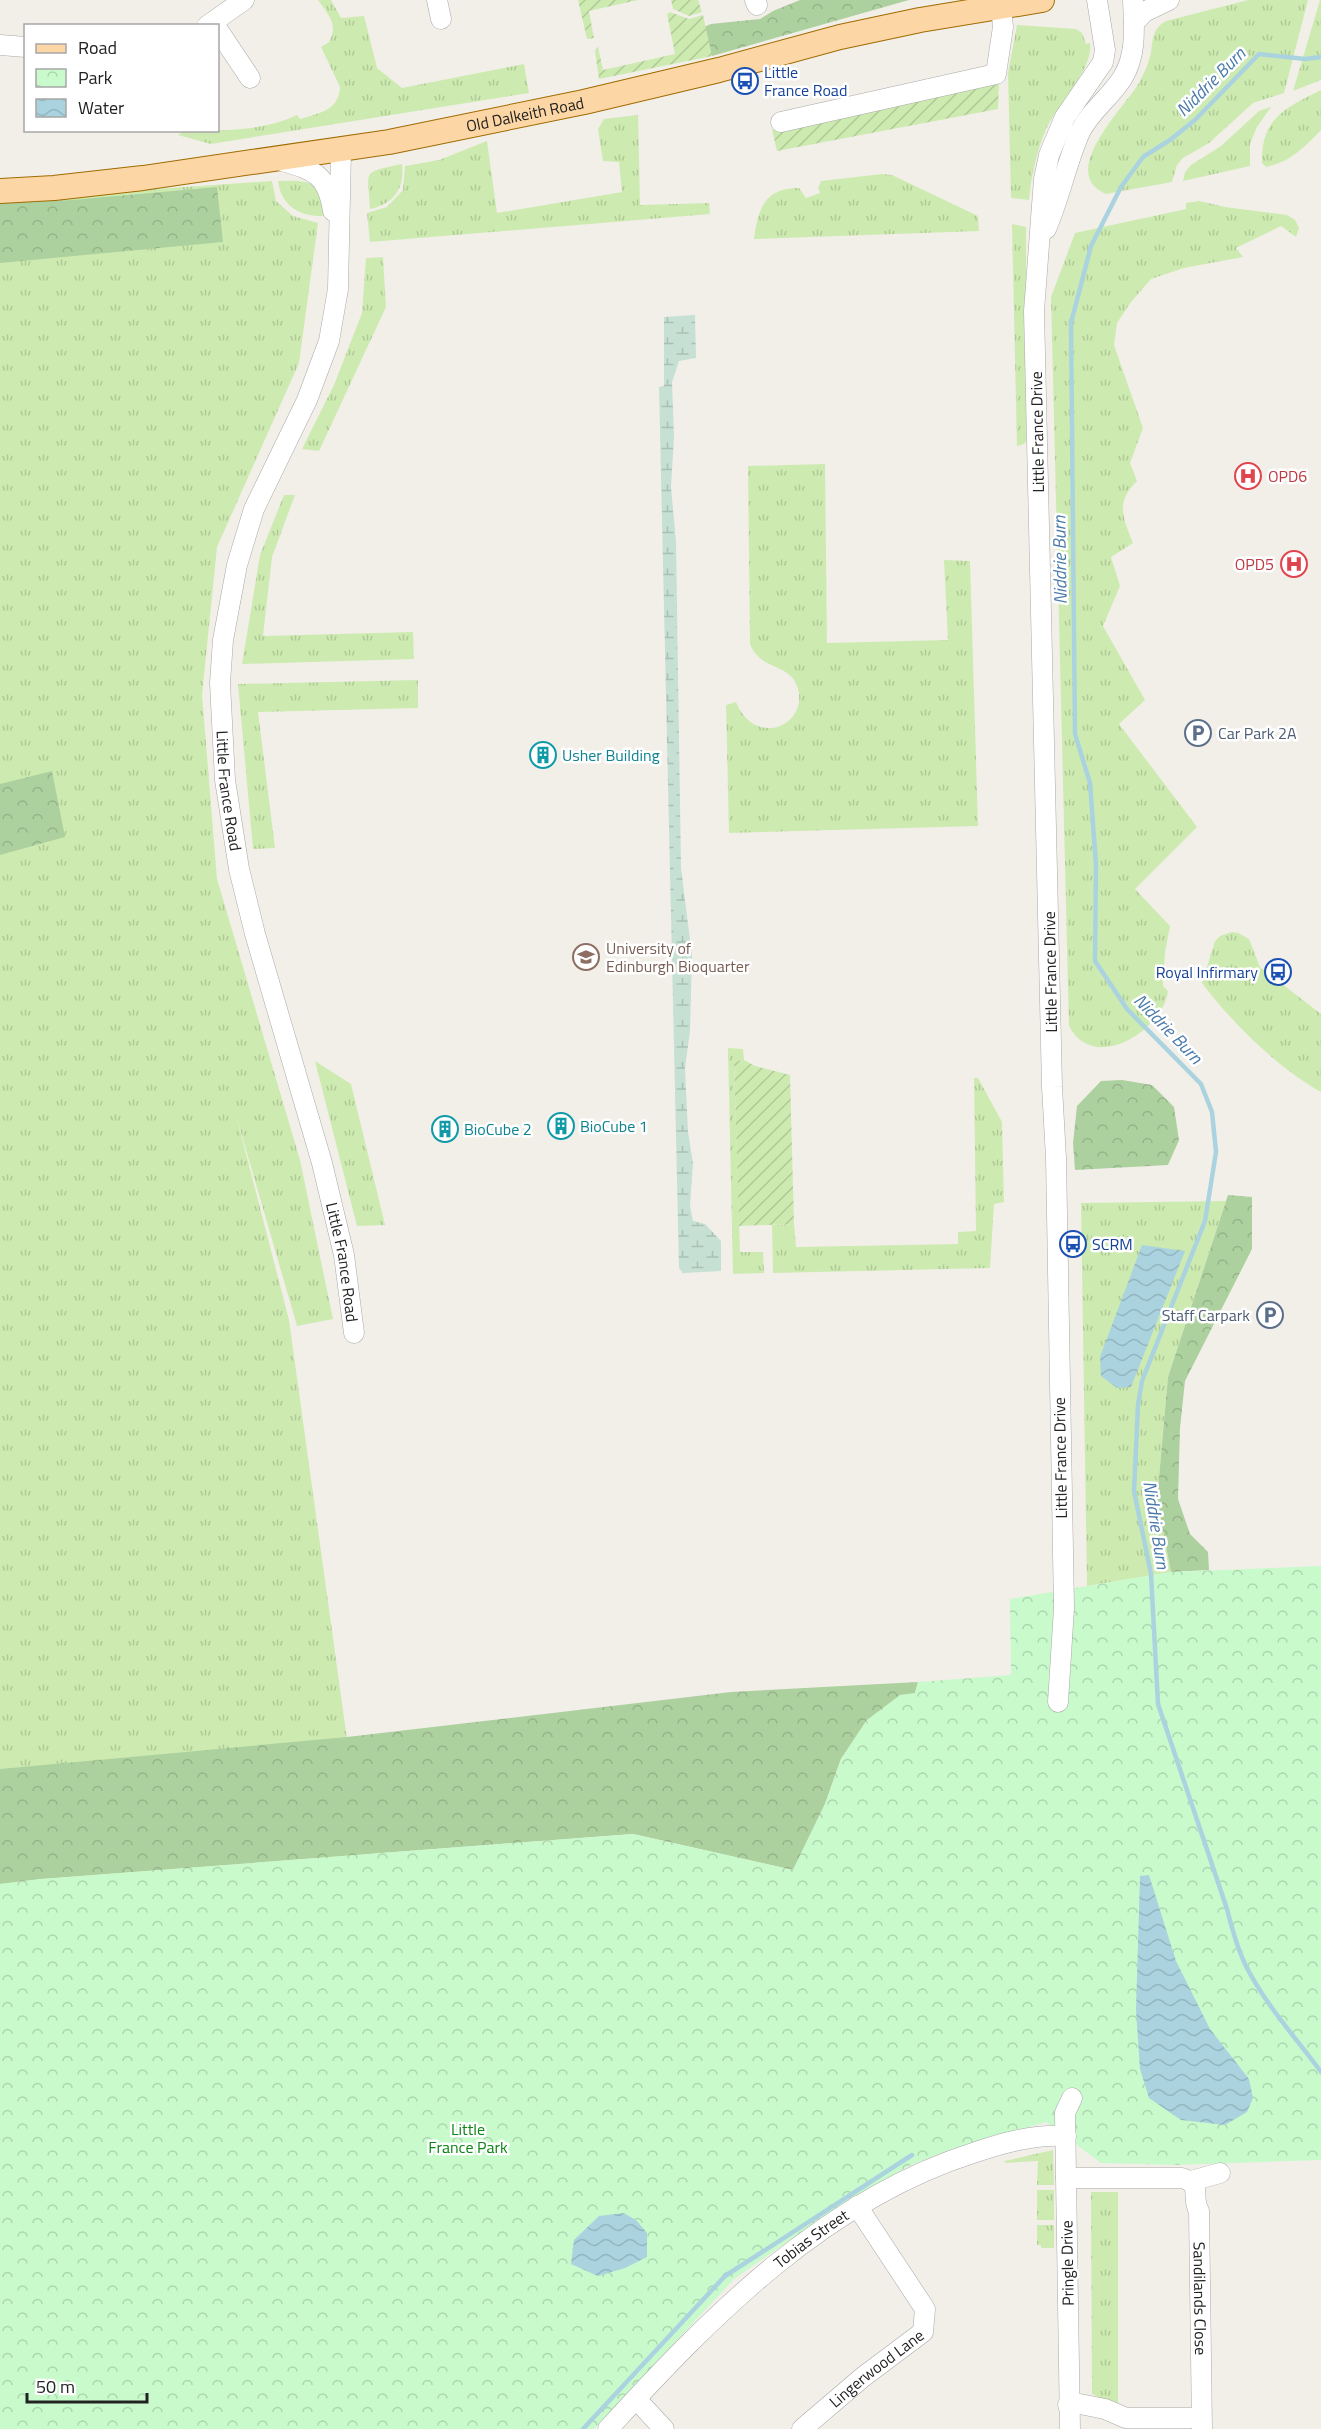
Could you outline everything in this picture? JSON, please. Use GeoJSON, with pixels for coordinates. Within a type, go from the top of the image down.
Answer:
{"type":"FeatureCollection","features":[{"type":"Feature","properties":{"kind":"main road","name":"Old Dalkeith Road"},"geometry":{"type":"LineString","coordinates":[[0,191],[54,188],[143,178],[341,150],[584,102],[719,70],[840,37],[1042,0]]}},
{"type":"Feature","properties":{"kind":"street"},"geometry":{"type":"LineString","coordinates":[[215,24],[244,0]]}},
{"type":"Feature","properties":{"kind":"street","name":"Little France Drive"},"geometry":{"type":"LineString","coordinates":[[1058,1702],[1064,1608],[1056,1158],[1052,1087],[1034,311],[1044,178],[1049,155],[1065,117],[1103,62],[1105,50],[1097,0]]}},
{"type":"Feature","properties":{"kind":"street","name":"Little France Drive"},"geometry":{"type":"LineString","coordinates":[[1040,242],[1082,130],[1125,72],[1135,41],[1133,0]]}},
{"type":"Feature","properties":{"kind":"street"},"geometry":{"type":"LineString","coordinates":[[1134,23],[1144,12],[1169,0]]}},
{"type":"Feature","properties":{"kind":"street"},"geometry":{"type":"LineString","coordinates":[[780,122],[996,74],[1003,27],[1001,6]]}},
{"type":"Feature","properties":{"kind":"street"},"geometry":{"type":"LineString","coordinates":[[219,34],[250,78]]}},
{"type":"Feature","properties":{"kind":"street"},"geometry":{"type":"LineString","coordinates":[[0,45],[24,47]]}},
{"type":"Feature","properties":{"kind":"street","name":"Little France Road"},"geometry":{"type":"LineString","coordinates":[[341,150],[338,289],[329,341],[307,400],[254,509],[237,565],[223,640],[220,683],[225,780],[239,869],[255,934],[322,1163],[344,1255],[354,1333]]}},
{"type":"Feature","properties":{"kind":"street","name":"Little France Road"},"geometry":{"type":"LineString","coordinates":[[276,159],[307,169],[323,179],[331,198],[339,252]]}},
{"type":"Feature","properties":{"kind":"street","name":"Pringle Drive"},"geometry":{"type":"LineString","coordinates":[[1070,2429],[1065,2113],[1072,2098]]}},
{"type":"Feature","properties":{"kind":"street","name":"Tobias Street"},"geometry":{"type":"LineString","coordinates":[[608,2429],[723,2311],[771,2268],[857,2206],[911,2176],[961,2157],[1031,2137],[1066,2136]]}},
{"type":"Feature","properties":{"kind":"street"},"geometry":{"type":"LineString","coordinates":[[1066,2178],[1182,2178],[1191,2181],[1220,2173]]}},
{"type":"Feature","properties":{"kind":"street","name":"Sandilands Close"},"geometry":{"type":"LineString","coordinates":[[1068,2405],[1080,2404],[1105,2409],[1126,2418],[1202,2423],[1199,2211],[1195,2205],[1196,2188],[1191,2181]]}},
{"type":"Feature","properties":{"kind":"street","name":"Lingerwood Lane"},"geometry":{"type":"LineString","coordinates":[[802,2429],[863,2377],[923,2332],[925,2308],[857,2206]]}},
{"type":"Feature","properties":{"kind":"street"},"geometry":{"type":"LineString","coordinates":[[636,2399],[664,2429]]}},
{"type":"Feature","properties":{"kind":"green space"},"geometry":{"type":"Polygon","coordinates":[[[318,0],[331,0],[341,18],[364,16],[377,68],[402,88],[524,64],[529,93],[211,144],[178,135],[182,132],[219,132],[270,125],[297,115],[300,119],[327,110],[336,101],[340,87],[321,47],[329,42],[332,36],[333,25],[318,0]]]}},
{"type":"Feature","properties":{"kind":"green space"},"geometry":{"type":"Polygon","coordinates":[[[578,0],[638,0],[589,11],[594,38],[587,39],[578,0]]]}},
{"type":"Feature","properties":{"kind":"green space"},"geometry":{"type":"Polygon","coordinates":[[[671,0],[698,0],[702,12],[689,16],[673,9],[671,0]]]}},
{"type":"Feature","properties":{"kind":"green space"},"geometry":{"type":"Polygon","coordinates":[[[800,0],[909,0],[712,56],[700,47],[697,30],[711,24],[760,19],[800,0]]]}},
{"type":"Feature","properties":{"kind":"green space"},"geometry":{"type":"Polygon","coordinates":[[[1248,0],[1308,0],[1284,93],[1253,103],[1209,143],[1183,158],[1177,165],[1172,182],[1106,194],[1092,184],[1088,171],[1091,156],[1109,123],[1139,83],[1148,64],[1158,27],[1166,21],[1248,0]]]}},
{"type":"Feature","properties":{"kind":"green space"},"geometry":{"type":"Polygon","coordinates":[[[1320,0],[1321,80],[1293,91],[1320,0]]]}},
{"type":"Feature","properties":{"kind":"green space"},"geometry":{"type":"Polygon","coordinates":[[[670,12],[689,19],[703,15],[712,56],[599,79],[595,51],[598,47],[603,70],[675,54],[667,14],[670,12]]]}},
{"type":"Feature","properties":{"kind":"green space"},"geometry":{"type":"Polygon","coordinates":[[[1017,25],[1076,29],[1082,33],[1086,44],[1090,43],[1090,54],[1086,65],[1050,122],[1042,140],[1034,166],[1029,200],[1011,198],[1008,73],[1017,25]]]}},
{"type":"Feature","properties":{"kind":"green space"},"geometry":{"type":"Polygon","coordinates":[[[999,80],[998,109],[777,151],[772,130],[999,80]]]}},
{"type":"Feature","properties":{"kind":"green space"},"geometry":{"type":"Polygon","coordinates":[[[1321,90],[1321,130],[1296,153],[1282,162],[1266,167],[1262,163],[1263,148],[1271,125],[1286,109],[1321,90]]]}},
{"type":"Feature","properties":{"kind":"green space"},"geometry":{"type":"Polygon","coordinates":[[[1271,107],[1257,127],[1250,144],[1250,166],[1183,181],[1185,172],[1191,165],[1221,146],[1259,111],[1271,107]]]}},
{"type":"Feature","properties":{"kind":"green space"},"geometry":{"type":"Polygon","coordinates":[[[638,115],[640,205],[709,203],[710,214],[370,242],[367,213],[387,207],[403,190],[405,166],[439,160],[487,141],[497,213],[622,192],[619,162],[603,161],[598,129],[604,119],[638,115]]]}},
{"type":"Feature","properties":{"kind":"green space"},"geometry":{"type":"Polygon","coordinates":[[[402,164],[402,180],[396,194],[386,203],[370,209],[368,180],[370,175],[379,169],[402,164]]]}},
{"type":"Feature","properties":{"kind":"green space"},"geometry":{"type":"Polygon","coordinates":[[[882,174],[892,175],[978,216],[979,231],[754,239],[761,209],[771,196],[778,192],[799,188],[806,198],[820,193],[818,188],[821,181],[882,174]]]}},
{"type":"Feature","properties":{"kind":"green space"},"geometry":{"type":"Polygon","coordinates":[[[272,181],[276,201],[293,216],[318,223],[299,363],[217,547],[202,695],[217,879],[300,1160],[333,1319],[297,1326],[236,1115],[289,1320],[363,1855],[0,1884],[0,200],[272,181]]]}},
{"type":"Feature","properties":{"kind":"green space"},"geometry":{"type":"Polygon","coordinates":[[[278,181],[300,181],[312,185],[319,196],[324,216],[307,214],[293,208],[283,197],[278,181]]]}},
{"type":"Feature","properties":{"kind":"green space"},"geometry":{"type":"Polygon","coordinates":[[[217,187],[223,242],[0,263],[0,203],[72,200],[217,187]]]}},
{"type":"Feature","properties":{"kind":"green space"},"geometry":{"type":"Polygon","coordinates":[[[1199,201],[1225,207],[1287,215],[1295,220],[1299,228],[1296,237],[1281,226],[1236,248],[1243,257],[1184,268],[1151,279],[1117,323],[1114,345],[1143,428],[1130,463],[1137,481],[1123,503],[1126,526],[1133,543],[1111,557],[1120,586],[1103,626],[1145,700],[1119,724],[1197,827],[1135,889],[1170,926],[1165,952],[1163,986],[1168,991],[1164,1005],[1142,1032],[1126,1041],[1110,1046],[1094,1047],[1080,1040],[1069,1026],[1051,297],[1075,233],[1186,209],[1186,203],[1199,201]]]}},
{"type":"Feature","properties":{"kind":"green space"},"geometry":{"type":"Polygon","coordinates":[[[1012,224],[1026,227],[1026,441],[1017,446],[1012,224]]]}},
{"type":"Feature","properties":{"kind":"green space"},"geometry":{"type":"Polygon","coordinates":[[[383,257],[386,307],[319,451],[302,449],[334,385],[362,313],[366,258],[383,257]]]}},
{"type":"Feature","properties":{"kind":"green space"},"geometry":{"type":"Polygon","coordinates":[[[695,315],[696,358],[679,361],[672,382],[674,437],[671,487],[676,542],[681,868],[692,956],[690,1031],[685,1068],[688,1132],[693,1163],[690,1206],[693,1221],[705,1224],[721,1241],[721,1271],[683,1273],[679,1268],[659,387],[664,386],[664,317],[695,315]]]}},
{"type":"Feature","properties":{"kind":"green space"},"geometry":{"type":"Polygon","coordinates":[[[825,464],[827,643],[948,640],[944,560],[970,561],[978,826],[729,833],[726,705],[736,702],[745,716],[755,725],[767,728],[778,727],[788,721],[795,713],[799,702],[798,689],[794,680],[783,670],[761,659],[750,644],[748,466],[825,464]]]}},
{"type":"Feature","properties":{"kind":"green space"},"geometry":{"type":"Polygon","coordinates":[[[284,495],[295,495],[272,557],[263,636],[413,632],[414,659],[242,664],[260,555],[284,495]]]}},
{"type":"Feature","properties":{"kind":"green space"},"geometry":{"type":"Polygon","coordinates":[[[418,680],[418,708],[258,712],[275,848],[253,849],[238,684],[418,680]]]}},
{"type":"Feature","properties":{"kind":"green space"},"geometry":{"type":"Polygon","coordinates":[[[52,771],[65,837],[0,855],[0,784],[52,771]]]}},
{"type":"Feature","properties":{"kind":"green space"},"geometry":{"type":"Polygon","coordinates":[[[1232,932],[1249,939],[1260,967],[1321,1014],[1321,1092],[1289,1071],[1257,1044],[1241,1029],[1202,983],[1215,941],[1220,936],[1232,932]]]}},
{"type":"Feature","properties":{"kind":"green space"},"geometry":{"type":"Polygon","coordinates":[[[728,1048],[743,1049],[744,1060],[734,1061],[740,1252],[763,1252],[764,1273],[733,1274],[728,1048]]]}},
{"type":"Feature","properties":{"kind":"green space"},"geometry":{"type":"Polygon","coordinates":[[[744,1060],[755,1066],[790,1075],[794,1224],[739,1226],[734,1061],[744,1060]]]}},
{"type":"Feature","properties":{"kind":"green space"},"geometry":{"type":"Polygon","coordinates":[[[315,1061],[351,1084],[385,1225],[357,1226],[315,1061]]]}},
{"type":"Feature","properties":{"kind":"green space"},"geometry":{"type":"Polygon","coordinates":[[[974,1078],[978,1078],[1002,1122],[1004,1202],[994,1204],[990,1268],[773,1273],[772,1225],[794,1224],[796,1247],[958,1244],[958,1232],[976,1231],[974,1078]]]}},
{"type":"Feature","properties":{"kind":"green space"},"geometry":{"type":"Polygon","coordinates":[[[1122,1080],[1152,1085],[1174,1107],[1179,1140],[1168,1165],[1075,1170],[1073,1143],[1077,1106],[1101,1081],[1122,1080]]]}},
{"type":"Feature","properties":{"kind":"green space"},"geometry":{"type":"Polygon","coordinates":[[[1228,1195],[1252,1197],[1252,1249],[1185,1381],[1180,1428],[1178,1499],[1190,1534],[1208,1552],[1209,1570],[1171,1572],[1157,1500],[1168,1377],[1228,1195]]]}},
{"type":"Feature","properties":{"kind":"green space"},"geometry":{"type":"Polygon","coordinates":[[[1226,1201],[1168,1377],[1157,1500],[1171,1572],[1087,1586],[1081,1203],[1226,1201]]]}},
{"type":"Feature","properties":{"kind":"green space","name":"Little France Park"},"geometry":{"type":"Polygon","coordinates":[[[1321,1566],[1321,2160],[1175,2165],[1101,2163],[1046,2122],[949,2150],[909,2166],[827,2214],[734,2279],[594,2429],[0,2429],[0,1884],[633,1834],[793,1870],[825,1804],[841,1759],[867,1720],[900,1695],[915,1693],[918,1682],[1011,1675],[1010,1599],[1171,1572],[1321,1566]]]}},
{"type":"Feature","properties":{"kind":"green space"},"geometry":{"type":"Polygon","coordinates":[[[918,1682],[915,1693],[867,1720],[841,1759],[825,1804],[793,1870],[633,1834],[0,1884],[0,1769],[347,1737],[731,1692],[918,1682]]]}},
{"type":"Feature","properties":{"kind":"green space"},"geometry":{"type":"Polygon","coordinates":[[[1053,2150],[1054,2185],[1037,2185],[1038,2161],[1005,2163],[1005,2161],[1053,2150]]]}},
{"type":"Feature","properties":{"kind":"green space"},"geometry":{"type":"Polygon","coordinates":[[[1037,2190],[1054,2190],[1054,2220],[1037,2220],[1037,2190]]]}},
{"type":"Feature","properties":{"kind":"green space"},"geometry":{"type":"Polygon","coordinates":[[[1091,2192],[1118,2192],[1118,2406],[1092,2394],[1091,2192]]]}},
{"type":"Feature","properties":{"kind":"green space"},"geometry":{"type":"Polygon","coordinates":[[[1037,2225],[1054,2225],[1054,2248],[1041,2248],[1041,2245],[1037,2245],[1037,2225]]]}},
{"type":"Feature","properties":{"kind":"water"},"geometry":{"type":"Polygon","coordinates":[[[1142,1245],[1185,1251],[1131,1387],[1117,1388],[1101,1376],[1100,1357],[1142,1245]]]}},
{"type":"Feature","properties":{"kind":"water"},"geometry":{"type":"Polygon","coordinates":[[[1149,1875],[1176,1961],[1210,2029],[1249,2079],[1253,2098],[1247,2112],[1225,2125],[1181,2120],[1149,2098],[1140,2069],[1136,2010],[1140,1876],[1149,1875]]]}},
{"type":"Feature","properties":{"kind":"water"},"geometry":{"type":"Polygon","coordinates":[[[624,2213],[637,2221],[647,2233],[647,2257],[625,2268],[598,2276],[571,2264],[574,2240],[599,2216],[624,2213]]]}},
{"type":"Feature","properties":{"kind":"waterway","name":"Niddrie Burn"},"geometry":{"type":"LineString","coordinates":[[1321,57],[1305,59],[1259,54],[1195,120],[1170,140],[1143,157],[1121,187],[1091,246],[1071,323],[1075,734],[1090,783],[1096,865],[1095,961],[1127,1009],[1201,1084],[1212,1112],[1216,1152],[1205,1221],[1142,1381],[1138,1405],[1134,1491],[1151,1574],[1158,1704],[1243,1959],[1271,2007],[1321,2072]]}},
{"type":"Feature","properties":{"kind":"waterway"},"geometry":{"type":"LineString","coordinates":[[583,2429],[725,2276],[912,2155]]}},
{"type":"Feature","properties":{"kind":"place","name":"Little France Road"},"geometry":{"type":"Point","coordinates":[745,81]}},
{"type":"Feature","properties":{"kind":"place","name":"OPD6"},"geometry":{"type":"Point","coordinates":[1248,476]}},
{"type":"Feature","properties":{"kind":"place","name":"OPD5"},"geometry":{"type":"Point","coordinates":[1294,564]}},
{"type":"Feature","properties":{"kind":"place","name":"Car Park 2A"},"geometry":{"type":"Point","coordinates":[1198,733]}},
{"type":"Feature","properties":{"kind":"place","name":"Usher Building"},"geometry":{"type":"Point","coordinates":[543,755]}},
{"type":"Feature","properties":{"kind":"place","name":"University of Edinburgh Bioquarter"},"geometry":{"type":"Point","coordinates":[586,957]}},
{"type":"Feature","properties":{"kind":"place","name":"Royal Infirmary"},"geometry":{"type":"Point","coordinates":[1278,972]}},
{"type":"Feature","properties":{"kind":"place","name":"BioCube 1"},"geometry":{"type":"Point","coordinates":[561,1126]}},
{"type":"Feature","properties":{"kind":"place","name":"BioCube 2"},"geometry":{"type":"Point","coordinates":[445,1129]}},
{"type":"Feature","properties":{"kind":"place","name":"SCRM"},"geometry":{"type":"Point","coordinates":[1073,1244]}},
{"type":"Feature","properties":{"kind":"place","name":"Staff Carpark"},"geometry":{"type":"Point","coordinates":[1270,1315]}}]}
